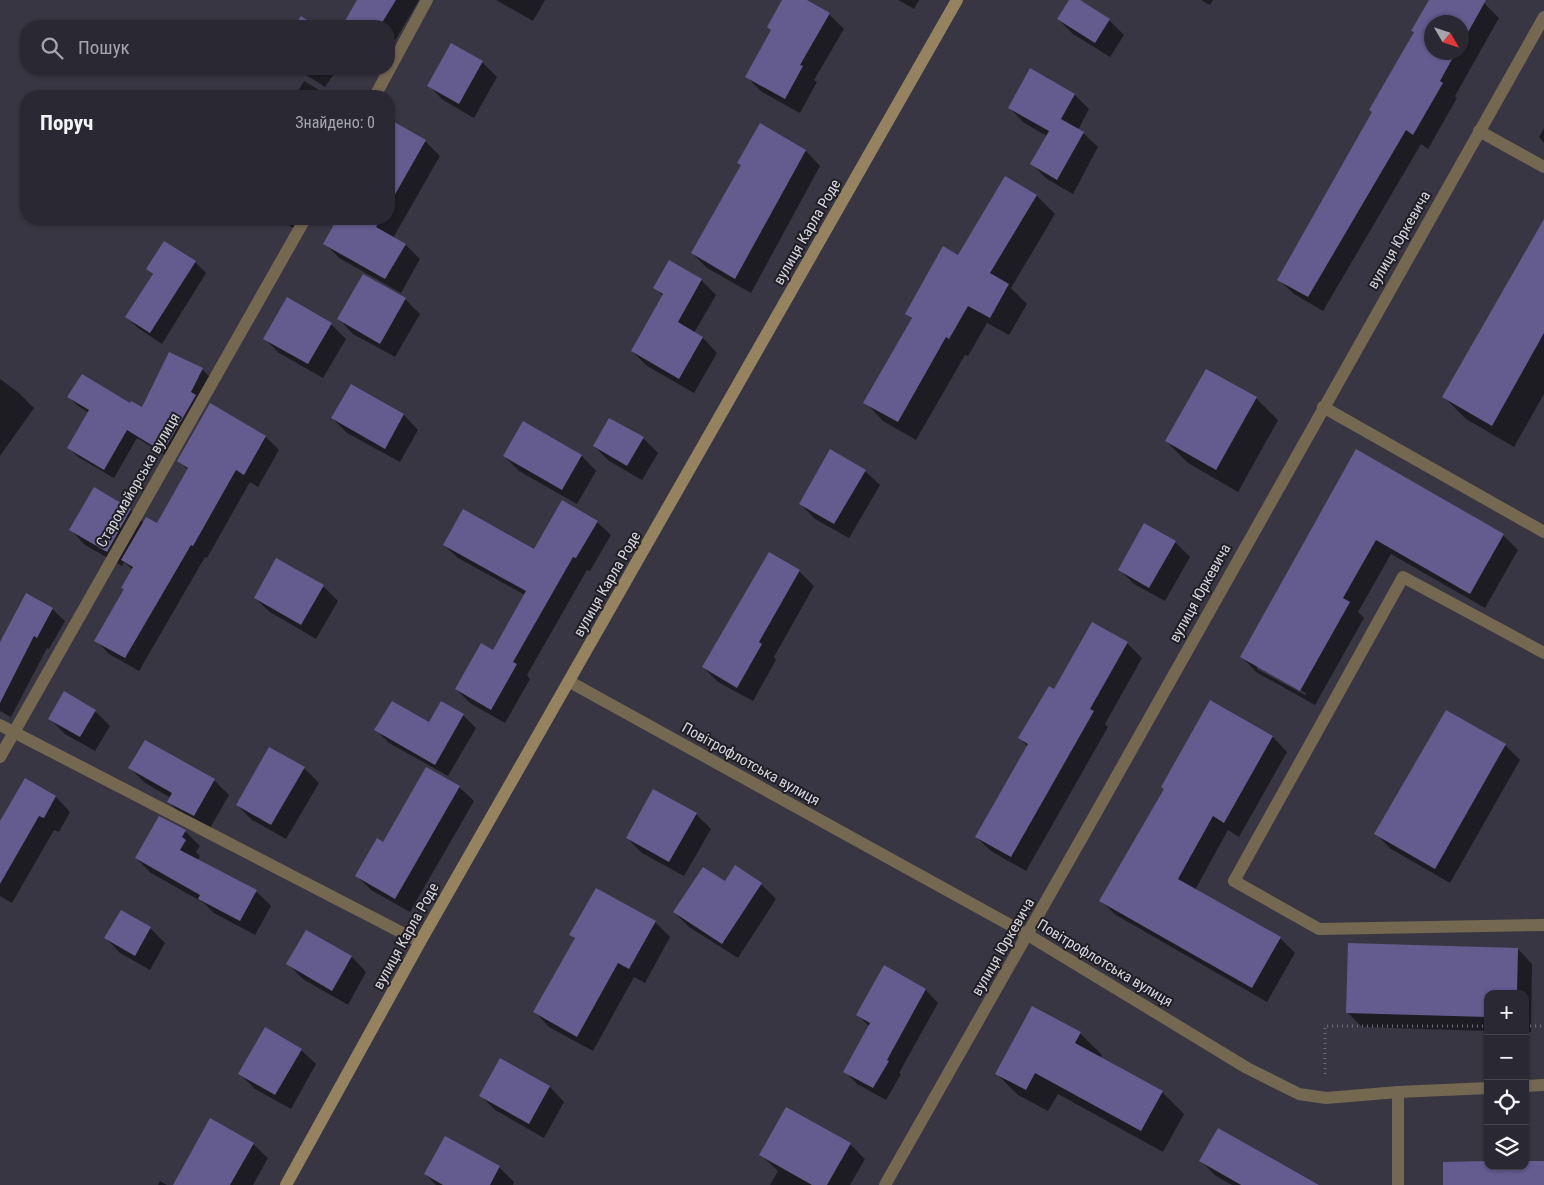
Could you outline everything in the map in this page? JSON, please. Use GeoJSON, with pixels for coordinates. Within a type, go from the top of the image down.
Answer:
{"type":"FeatureCollection","features":[{"type":"Feature","properties":{"kind":"street"},"geometry":{"type":"LineString","coordinates":[[395,59],[427,0]]}},
{"type":"Feature","properties":{"kind":"street","name":"вулиця Карла Роде"},"geometry":{"type":"LineString","coordinates":[[286,1185],[420,942],[570,682],[957,0]]}},
{"type":"Feature","properties":{"kind":"street","name":"вулиця Юркевича"},"geometry":{"type":"LineString","coordinates":[[886,1185],[1544,18]]}},
{"type":"Feature","properties":{"kind":"street"},"geometry":{"type":"LineString","coordinates":[[378,90],[386,75]]}},
{"type":"Feature","properties":{"kind":"street"},"geometry":{"type":"LineString","coordinates":[[1479,131],[1544,167]]}},
{"type":"Feature","properties":{"kind":"street","name":"Старомайорська вулиця"},"geometry":{"type":"LineString","coordinates":[[0,757],[302,225]]}},
{"type":"Feature","properties":{"kind":"street"},"geometry":{"type":"LineString","coordinates":[[1323,407],[1544,532]]}},
{"type":"Feature","properties":{"kind":"street"},"geometry":{"type":"LineString","coordinates":[[1544,653],[1403,577],[1234,881],[1319,928],[1544,925]]}},
{"type":"Feature","properties":{"kind":"street","name":"Повітрофлотська вулиця"},"geometry":{"type":"LineString","coordinates":[[570,682],[1028,935],[1247,1068],[1299,1094],[1326,1098],[1398,1092],[1484,1088]]}},
{"type":"Feature","properties":{"kind":"street"},"geometry":{"type":"LineString","coordinates":[[0,725],[420,942]]}},
{"type":"Feature","properties":{"kind":"street"},"geometry":{"type":"LineString","coordinates":[[1529,1086],[1544,1085]]}},
{"type":"Feature","properties":{"kind":"street"},"geometry":{"type":"LineString","coordinates":[[1398,1092],[1398,1185]]}},
{"type":"Feature","properties":{"kind":"path"},"geometry":{"type":"LineString","coordinates":[[1326,1098],[1324,1026],[1484,1026]]}},
{"type":"Feature","properties":{"kind":"path"},"geometry":{"type":"LineString","coordinates":[[1529,1026],[1544,1026]]}},
{"type":"Feature","properties":{"kind":"building"},"geometry":{"type":"Polygon","coordinates":[[[357,0],[396,0],[384,20],[345,20],[357,0]]]}},
{"type":"Feature","properties":{"kind":"building"},"geometry":{"type":"Polygon","coordinates":[[[782,0],[807,0],[830,13],[800,65],[803,66],[785,99],[745,77],[771,30],[767,27],[782,0]]]}},
{"type":"Feature","properties":{"kind":"building"},"geometry":{"type":"Polygon","coordinates":[[[1069,0],[1080,0],[1110,19],[1095,43],[1057,19],[1069,0]]]}},
{"type":"Feature","properties":{"kind":"building"},"geometry":{"type":"Polygon","coordinates":[[[1429,0],[1486,0],[1469,30],[1469,15],[1424,15],[1424,60],[1452,60],[1440,81],[1443,83],[1413,135],[1406,130],[1308,297],[1277,280],[1372,112],[1369,110],[1414,32],[1411,31],[1429,0]]]}},
{"type":"Feature","properties":{"kind":"building"},"geometry":{"type":"Polygon","coordinates":[[[301,16],[307,20],[298,20],[301,16]]]}},
{"type":"Feature","properties":{"kind":"building"},"geometry":{"type":"Polygon","coordinates":[[[451,43],[483,61],[459,104],[427,86],[451,43]]]}},
{"type":"Feature","properties":{"kind":"building"},"geometry":{"type":"Polygon","coordinates":[[[1030,68],[1075,94],[1061,119],[1084,132],[1057,180],[1030,164],[1049,131],[1008,108],[1030,68]]]}},
{"type":"Feature","properties":{"kind":"building"},"geometry":{"type":"Polygon","coordinates":[[[395,122],[426,140],[395,194],[395,122]]]}},
{"type":"Feature","properties":{"kind":"building"},"geometry":{"type":"Polygon","coordinates":[[[760,123],[806,150],[735,279],[691,253],[741,165],[737,163],[760,123]]]}},
{"type":"Feature","properties":{"kind":"building"},"geometry":{"type":"Polygon","coordinates":[[[1005,176],[1037,195],[990,273],[1009,284],[990,318],[968,306],[949,339],[946,337],[898,422],[863,403],[912,318],[905,314],[943,246],[958,255],[1005,176]]]}},
{"type":"Feature","properties":{"kind":"building"},"geometry":{"type":"Polygon","coordinates":[[[1544,219],[1544,333],[1492,426],[1442,397],[1544,219]]]}},
{"type":"Feature","properties":{"kind":"building"},"geometry":{"type":"Polygon","coordinates":[[[334,225],[377,225],[376,227],[406,244],[385,279],[323,244],[334,225]]]}},
{"type":"Feature","properties":{"kind":"building"},"geometry":{"type":"Polygon","coordinates":[[[164,241],[196,261],[150,333],[125,317],[153,274],[146,269],[164,241]]]}},
{"type":"Feature","properties":{"kind":"building"},"geometry":{"type":"Polygon","coordinates":[[[669,260],[702,279],[678,322],[703,337],[679,379],[631,351],[663,294],[653,288],[669,260]]]}},
{"type":"Feature","properties":{"kind":"building"},"geometry":{"type":"Polygon","coordinates":[[[363,274],[406,298],[380,344],[337,319],[363,274]]]}},
{"type":"Feature","properties":{"kind":"building"},"geometry":{"type":"Polygon","coordinates":[[[287,297],[332,323],[308,364],[263,339],[287,297]]]}},
{"type":"Feature","properties":{"kind":"building"},"geometry":{"type":"Polygon","coordinates":[[[169,352],[203,368],[191,392],[196,395],[163,452],[127,430],[104,470],[67,448],[89,410],[67,397],[82,374],[130,403],[131,401],[142,407],[169,352]]]}},
{"type":"Feature","properties":{"kind":"building"},"geometry":{"type":"Polygon","coordinates":[[[1206,369],[1257,397],[1216,470],[1165,441],[1206,369]]]}},
{"type":"Feature","properties":{"kind":"building"},"geometry":{"type":"Polygon","coordinates":[[[351,384],[404,414],[385,449],[331,418],[351,384]]]}},
{"type":"Feature","properties":{"kind":"building"},"geometry":{"type":"Polygon","coordinates":[[[210,403],[266,436],[244,475],[236,470],[193,546],[191,545],[125,658],[94,641],[124,589],[121,588],[133,567],[121,560],[146,517],[157,523],[188,468],[177,461],[210,403]]]}},
{"type":"Feature","properties":{"kind":"building"},"geometry":{"type":"Polygon","coordinates":[[[609,418],[644,437],[627,466],[593,446],[609,418]]]}},
{"type":"Feature","properties":{"kind":"building"},"geometry":{"type":"Polygon","coordinates":[[[523,421],[582,455],[562,490],[503,456],[523,421]]]}},
{"type":"Feature","properties":{"kind":"building"},"geometry":{"type":"Polygon","coordinates":[[[830,449],[866,470],[834,524],[799,504],[830,449]]]}},
{"type":"Feature","properties":{"kind":"building"},"geometry":{"type":"Polygon","coordinates":[[[1356,449],[1504,534],[1470,594],[1376,540],[1343,598],[1350,602],[1300,691],[1240,657],[1356,449]]]}},
{"type":"Feature","properties":{"kind":"building"},"geometry":{"type":"Polygon","coordinates":[[[94,487],[131,509],[107,552],[69,530],[94,487]]]}},
{"type":"Feature","properties":{"kind":"building"},"geometry":{"type":"Polygon","coordinates":[[[562,500],[598,521],[576,558],[573,557],[513,662],[517,664],[491,710],[455,689],[481,643],[493,650],[526,591],[443,545],[463,509],[534,549],[562,500]]]}},
{"type":"Feature","properties":{"kind":"building"},"geometry":{"type":"Polygon","coordinates":[[[1144,523],[1176,541],[1149,588],[1118,570],[1144,523]]]}},
{"type":"Feature","properties":{"kind":"building"},"geometry":{"type":"Polygon","coordinates":[[[769,552],[800,570],[759,642],[762,644],[737,688],[702,667],[769,552]]]}},
{"type":"Feature","properties":{"kind":"building"},"geometry":{"type":"Polygon","coordinates":[[[276,558],[324,585],[301,625],[254,598],[276,558]]]}},
{"type":"Feature","properties":{"kind":"building"},"geometry":{"type":"Polygon","coordinates":[[[26,593],[53,608],[37,638],[34,636],[0,703],[0,642],[26,593]]]}},
{"type":"Feature","properties":{"kind":"building"},"geometry":{"type":"Polygon","coordinates":[[[1092,622],[1128,642],[1090,709],[1094,711],[1011,857],[975,837],[1028,744],[1018,738],[1049,686],[1054,689],[1092,622]]]}},
{"type":"Feature","properties":{"kind":"building"},"geometry":{"type":"Polygon","coordinates":[[[64,691],[96,710],[80,737],[48,719],[64,691]]]}},
{"type":"Feature","properties":{"kind":"building"},"geometry":{"type":"Polygon","coordinates":[[[1210,700],[1273,736],[1224,823],[1213,816],[1178,879],[1281,937],[1252,988],[1099,901],[1164,789],[1161,787],[1210,700]]]}},
{"type":"Feature","properties":{"kind":"building"},"geometry":{"type":"Polygon","coordinates":[[[392,701],[429,722],[441,701],[464,714],[435,765],[374,730],[392,701]]]}},
{"type":"Feature","properties":{"kind":"building"},"geometry":{"type":"Polygon","coordinates":[[[1446,710],[1506,744],[1435,869],[1374,834],[1446,710]]]}},
{"type":"Feature","properties":{"kind":"building"},"geometry":{"type":"Polygon","coordinates":[[[145,740],[215,779],[194,816],[167,802],[172,793],[128,768],[145,740]]]}},
{"type":"Feature","properties":{"kind":"building"},"geometry":{"type":"Polygon","coordinates":[[[269,747],[305,767],[271,825],[236,805],[269,747]]]}},
{"type":"Feature","properties":{"kind":"building"},"geometry":{"type":"Polygon","coordinates":[[[426,767],[460,786],[395,899],[355,876],[377,838],[383,842],[426,767]]]}},
{"type":"Feature","properties":{"kind":"building"},"geometry":{"type":"Polygon","coordinates":[[[25,778],[56,796],[44,818],[39,816],[0,884],[0,821],[25,778]]]}},
{"type":"Feature","properties":{"kind":"building"},"geometry":{"type":"Polygon","coordinates":[[[653,789],[697,813],[669,862],[626,838],[653,789]]]}},
{"type":"Feature","properties":{"kind":"building"},"geometry":{"type":"Polygon","coordinates":[[[159,816],[186,830],[182,837],[186,840],[180,850],[257,890],[240,921],[198,899],[200,895],[135,858],[159,816]]]}},
{"type":"Feature","properties":{"kind":"building"},"geometry":{"type":"Polygon","coordinates":[[[735,865],[762,883],[722,944],[673,912],[703,867],[725,881],[735,865]]]}},
{"type":"Feature","properties":{"kind":"building"},"geometry":{"type":"Polygon","coordinates":[[[596,888],[656,921],[629,969],[618,963],[577,1037],[533,1012],[575,938],[569,935],[596,888]]]}},
{"type":"Feature","properties":{"kind":"building"},"geometry":{"type":"Polygon","coordinates":[[[121,910],[151,927],[135,956],[104,938],[121,910]]]}},
{"type":"Feature","properties":{"kind":"building"},"geometry":{"type":"Polygon","coordinates":[[[306,930],[352,956],[332,991],[286,964],[306,930]]]}},
{"type":"Feature","properties":{"kind":"building"},"geometry":{"type":"Polygon","coordinates":[[[1348,943],[1518,948],[1517,990],[1484,990],[1484,1017],[1346,1013],[1348,943]]]}},
{"type":"Feature","properties":{"kind":"building"},"geometry":{"type":"Polygon","coordinates":[[[884,965],[926,989],[873,1088],[843,1072],[870,1023],[856,1015],[884,965]]]}},
{"type":"Feature","properties":{"kind":"building"},"geometry":{"type":"Polygon","coordinates":[[[1032,1006],[1081,1032],[1075,1043],[1163,1091],[1141,1131],[1035,1073],[1026,1090],[995,1074],[1032,1006]]]}},
{"type":"Feature","properties":{"kind":"building"},"geometry":{"type":"Polygon","coordinates":[[[265,1027],[302,1049],[275,1095],[238,1074],[265,1027]]]}},
{"type":"Feature","properties":{"kind":"building"},"geometry":{"type":"Polygon","coordinates":[[[500,1058],[550,1086],[529,1124],[479,1096],[500,1058]]]}},
{"type":"Feature","properties":{"kind":"building"},"geometry":{"type":"Polygon","coordinates":[[[786,1107],[851,1143],[827,1185],[812,1185],[759,1155],[786,1107]]]}},
{"type":"Feature","properties":{"kind":"building"},"geometry":{"type":"Polygon","coordinates":[[[210,1118],[254,1143],[230,1185],[173,1185],[210,1118]]]}},
{"type":"Feature","properties":{"kind":"building"},"geometry":{"type":"Polygon","coordinates":[[[1218,1128],[1319,1185],[1241,1185],[1199,1161],[1218,1128]]]}},
{"type":"Feature","properties":{"kind":"building"},"geometry":{"type":"Polygon","coordinates":[[[445,1136],[500,1166],[490,1185],[443,1185],[424,1174],[445,1136]]]}},
{"type":"Feature","properties":{"kind":"building"},"geometry":{"type":"Polygon","coordinates":[[[1484,1161],[1484,1170],[1529,1170],[1529,1161],[1544,1161],[1544,1185],[1443,1185],[1443,1162],[1484,1161]]]}}]}
